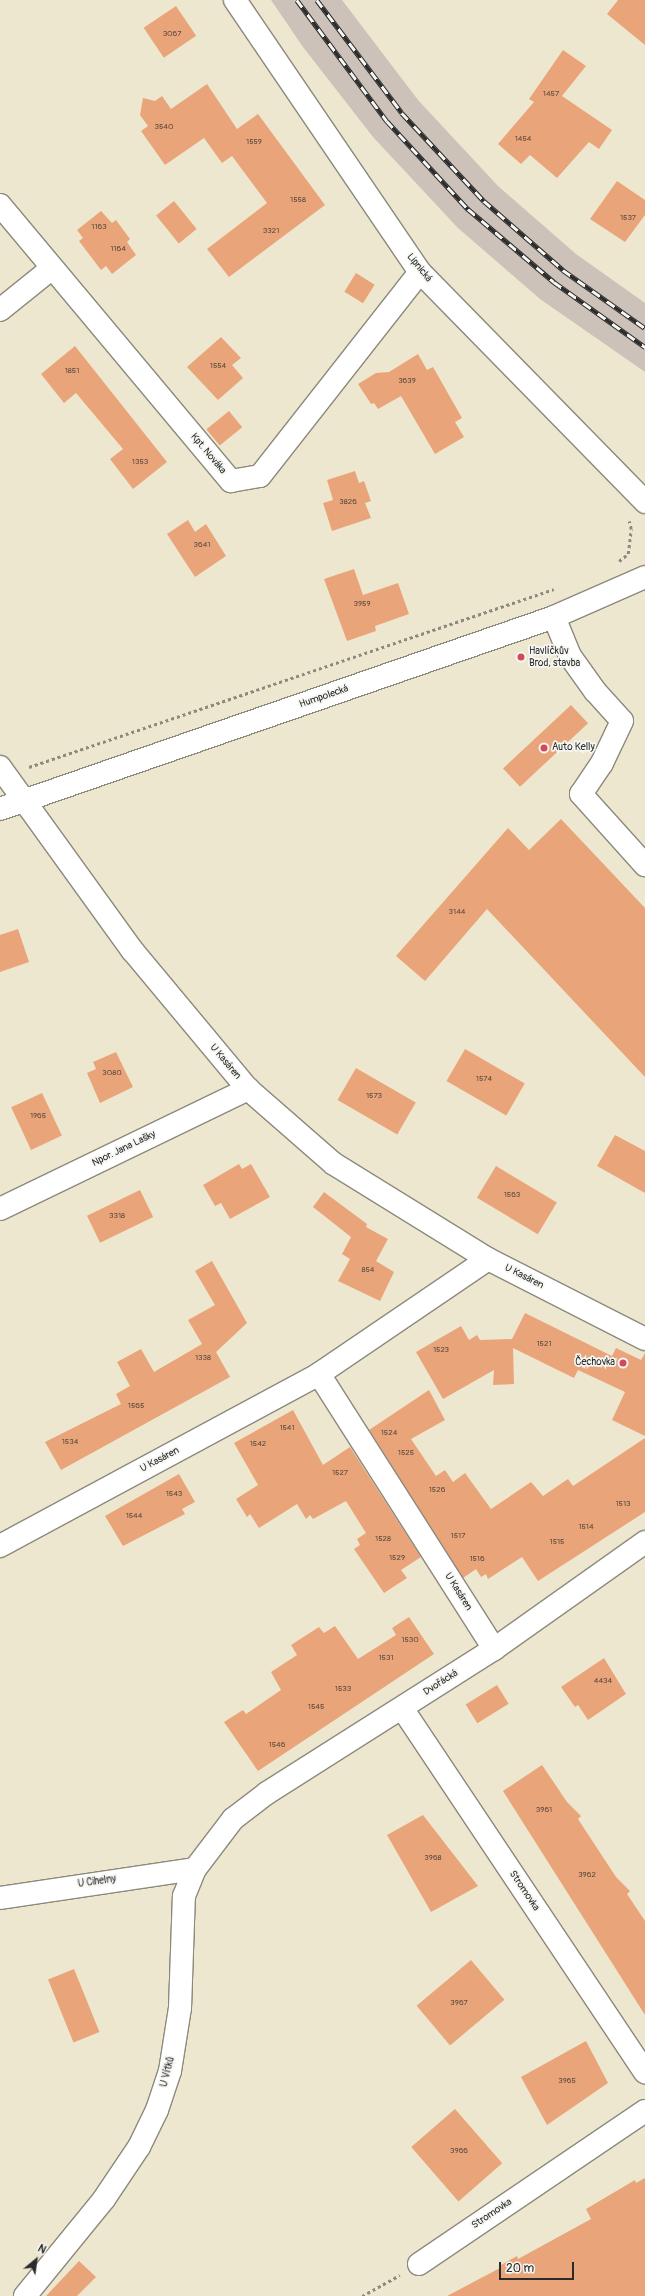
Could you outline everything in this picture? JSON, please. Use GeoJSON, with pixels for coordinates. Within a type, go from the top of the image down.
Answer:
{"type":"FeatureCollection","features":[{"type":"Feature","properties":{"kind":"street","name":"Lipnická"},"geometry":{"type":"LineString","coordinates":[[235,0],[420,272],[640,496]]}},
{"type":"Feature","properties":{"kind":"street","name":"Kpt. Nováka"},"geometry":{"type":"LineString","coordinates":[[0,205],[51,270],[231,481],[260,476],[420,272]]}},
{"type":"Feature","properties":{"kind":"street"},"geometry":{"type":"LineString","coordinates":[[0,310],[51,270]]}},
{"type":"Feature","properties":{"kind":"street","name":"Humpolecká"},"geometry":{"type":"LineString","coordinates":[[0,809],[554,617],[645,577]]}},
{"type":"Feature","properties":{"kind":"street"},"geometry":{"type":"LineString","coordinates":[[554,617],[570,656],[595,691],[622,721],[602,763],[581,794],[645,865]]}},
{"type":"Feature","properties":{"kind":"street","name":"U Kasáren"},"geometry":{"type":"LineString","coordinates":[[2,771],[132,950],[248,1089],[334,1164],[488,1259],[645,1339]]}},
{"type":"Feature","properties":{"kind":"street","name":"Npor. Jana Lašky"},"geometry":{"type":"LineString","coordinates":[[0,1209],[248,1089]]}},
{"type":"Feature","properties":{"kind":"street","name":"U Kasáren"},"geometry":{"type":"LineString","coordinates":[[0,1546],[319,1374],[488,1259]]}},
{"type":"Feature","properties":{"kind":"street","name":"U Kasáren"},"geometry":{"type":"LineString","coordinates":[[319,1374],[494,1649]]}},
{"type":"Feature","properties":{"kind":"street","name":"Dvořácká"},"geometry":{"type":"LineString","coordinates":[[233,1819],[267,1793],[494,1649],[645,1542]]}},
{"type":"Feature","properties":{"kind":"street","name":"Stromovka"},"geometry":{"type":"LineString","coordinates":[[402,1708],[645,2074]]}},
{"type":"Feature","properties":{"kind":"street","name":"U Vítků"},"geometry":{"type":"LineString","coordinates":[[25,2296],[104,2199],[139,2147],[157,2110],[170,2071],[180,2008],[184,1896],[195,1868],[233,1819]]}},
{"type":"Feature","properties":{"kind":"street","name":"U Cihelny"},"geometry":{"type":"LineString","coordinates":[[0,1898],[195,1868]]}},
{"type":"Feature","properties":{"kind":"street","name":"Stromovka"},"geometry":{"type":"LineString","coordinates":[[419,2264],[645,2111]]}},
{"type":"Feature","properties":{"kind":"path"},"geometry":{"type":"LineString","coordinates":[[617,563],[628,554],[631,529],[624,503],[640,496]]}},
{"type":"Feature","properties":{"kind":"path"},"geometry":{"type":"LineString","coordinates":[[2,771],[561,586]]}},
{"type":"Feature","properties":{"kind":"path"},"geometry":{"type":"LineString","coordinates":[[362,2296],[419,2264]]}},
{"type":"Feature","properties":{"kind":"shaded area"},"geometry":{"type":"Polygon","coordinates":[[[271,0],[342,0],[418,100],[498,186],[576,254],[645,303],[645,372],[540,299],[458,228],[373,137],[303,47],[271,0]]]}},
{"type":"Feature","properties":{"kind":"building"},"geometry":{"type":"Polygon","coordinates":[[[618,0],[645,0],[645,45],[607,14],[618,0]]]}},
{"type":"Feature","properties":{"kind":"building"},"geometry":{"type":"Polygon","coordinates":[[[176,6],[196,36],[164,58],[144,28],[176,6]]]}},
{"type":"Feature","properties":{"kind":"building"},"geometry":{"type":"Polygon","coordinates":[[[563,50],[586,66],[562,96],[612,130],[599,149],[589,142],[557,178],[530,155],[521,164],[498,144],[534,102],[529,99],[563,50]]]}},
{"type":"Feature","properties":{"kind":"building"},"geometry":{"type":"Polygon","coordinates":[[[207,84],[237,129],[258,114],[325,205],[229,277],[207,249],[267,203],[232,156],[222,163],[204,138],[165,165],[141,131],[148,126],[140,115],[143,98],[155,101],[162,96],[171,109],[207,84]]]}},
{"type":"Feature","properties":{"kind":"building"},"geometry":{"type":"Polygon","coordinates":[[[617,181],[645,200],[645,215],[625,242],[590,219],[617,181]]]}},
{"type":"Feature","properties":{"kind":"building"},"geometry":{"type":"Polygon","coordinates":[[[174,201],[197,229],[179,243],[156,215],[174,201]]]}},
{"type":"Feature","properties":{"kind":"building"},"geometry":{"type":"Polygon","coordinates":[[[101,211],[112,223],[116,220],[130,239],[127,242],[136,255],[112,274],[106,266],[101,270],[79,241],[83,238],[77,230],[101,211]]]}},
{"type":"Feature","properties":{"kind":"building"},"geometry":{"type":"Polygon","coordinates":[[[356,273],[375,285],[363,303],[344,292],[356,273]]]}},
{"type":"Feature","properties":{"kind":"building"},"geometry":{"type":"Polygon","coordinates":[[[221,337],[241,358],[232,365],[243,378],[218,400],[187,367],[221,337]]]}},
{"type":"Feature","properties":{"kind":"building"},"geometry":{"type":"Polygon","coordinates":[[[75,346],[167,462],[133,489],[110,459],[123,449],[76,393],[64,403],[41,374],[75,346]]]}},
{"type":"Feature","properties":{"kind":"building"},"geometry":{"type":"Polygon","coordinates":[[[418,354],[427,370],[433,367],[462,418],[455,422],[464,437],[435,454],[401,396],[378,409],[374,403],[371,404],[358,384],[376,373],[389,372],[418,354]]]}},
{"type":"Feature","properties":{"kind":"building"},"geometry":{"type":"Polygon","coordinates":[[[229,411],[242,427],[220,446],[206,429],[229,411]]]}},
{"type":"Feature","properties":{"kind":"building"},"geometry":{"type":"Polygon","coordinates":[[[355,471],[359,483],[364,481],[371,501],[365,503],[371,518],[332,531],[323,503],[333,500],[327,480],[355,471]]]}},
{"type":"Feature","properties":{"kind":"building"},"geometry":{"type":"Polygon","coordinates":[[[188,520],[195,532],[206,524],[226,556],[195,577],[167,534],[188,520]]]}},
{"type":"Feature","properties":{"kind":"building"},"geometry":{"type":"Polygon","coordinates":[[[354,569],[363,595],[398,583],[409,614],[375,626],[376,631],[347,641],[324,579],[354,569]]]}},
{"type":"Feature","properties":{"kind":"building"},"geometry":{"type":"Polygon","coordinates":[[[571,705],[588,723],[520,787],[503,768],[571,705]]]}},
{"type":"Feature","properties":{"kind":"building"},"geometry":{"type":"Polygon","coordinates":[[[561,819],[645,908],[645,1077],[487,909],[425,981],[396,956],[508,828],[529,850],[561,819]]]}},
{"type":"Feature","properties":{"kind":"building"},"geometry":{"type":"Polygon","coordinates":[[[18,929],[29,962],[0,972],[0,935],[18,929]]]}},
{"type":"Feature","properties":{"kind":"building"},"geometry":{"type":"Polygon","coordinates":[[[465,1049],[525,1084],[506,1116],[446,1081],[465,1049]]]}},
{"type":"Feature","properties":{"kind":"building"},"geometry":{"type":"Polygon","coordinates":[[[116,1052],[133,1087],[100,1103],[87,1073],[96,1069],[93,1062],[116,1052]]]}},
{"type":"Feature","properties":{"kind":"building"},"geometry":{"type":"Polygon","coordinates":[[[356,1068],[416,1102],[397,1135],[338,1100],[356,1068]]]}},
{"type":"Feature","properties":{"kind":"building"},"geometry":{"type":"Polygon","coordinates":[[[42,1093],[62,1136],[31,1150],[11,1107],[42,1093]]]}},
{"type":"Feature","properties":{"kind":"building"},"geometry":{"type":"Polygon","coordinates":[[[615,1135],[645,1151],[645,1193],[597,1166],[615,1135]]]}},
{"type":"Feature","properties":{"kind":"building"},"geometry":{"type":"Polygon","coordinates":[[[239,1164],[242,1169],[251,1164],[270,1197],[230,1219],[221,1203],[215,1206],[203,1185],[239,1164]]]}},
{"type":"Feature","properties":{"kind":"building"},"geometry":{"type":"Polygon","coordinates":[[[496,1166],[557,1203],[538,1234],[477,1198],[496,1166]]]}},
{"type":"Feature","properties":{"kind":"building"},"geometry":{"type":"Polygon","coordinates":[[[140,1190],[153,1217],[100,1243],[87,1216],[140,1190]]]}},
{"type":"Feature","properties":{"kind":"building"},"geometry":{"type":"Polygon","coordinates":[[[324,1192],[367,1224],[366,1227],[388,1239],[376,1261],[394,1272],[380,1301],[338,1281],[350,1259],[342,1254],[351,1237],[313,1207],[324,1192]]]}},
{"type":"Feature","properties":{"kind":"building"},"geometry":{"type":"Polygon","coordinates":[[[212,1261],[247,1323],[216,1352],[230,1377],[61,1470],[45,1442],[121,1404],[116,1394],[130,1386],[117,1362],[141,1349],[154,1372],[202,1344],[188,1320],[215,1305],[195,1271],[212,1261]]]}},
{"type":"Feature","properties":{"kind":"building"},"geometry":{"type":"Polygon","coordinates":[[[525,1313],[612,1356],[616,1348],[641,1360],[645,1353],[645,1436],[612,1420],[625,1392],[578,1370],[574,1378],[513,1348],[514,1384],[493,1385],[494,1370],[443,1399],[416,1352],[461,1326],[469,1340],[477,1335],[480,1340],[512,1339],[525,1313]]]}},
{"type":"Feature","properties":{"kind":"building"},"geometry":{"type":"Polygon","coordinates":[[[429,1390],[445,1420],[411,1439],[436,1476],[445,1470],[453,1482],[465,1473],[491,1509],[531,1482],[543,1496],[568,1479],[573,1486],[645,1438],[645,1512],[538,1581],[522,1557],[488,1579],[486,1574],[481,1577],[476,1569],[463,1578],[369,1430],[429,1390]]]}},
{"type":"Feature","properties":{"kind":"building"},"geometry":{"type":"Polygon","coordinates":[[[293,1410],[323,1465],[350,1447],[421,1557],[401,1570],[407,1578],[384,1593],[354,1549],[360,1545],[357,1539],[366,1533],[346,1501],[313,1519],[310,1515],[306,1519],[297,1504],[259,1528],[250,1514],[247,1517],[236,1499],[258,1485],[234,1443],[293,1410]]]}},
{"type":"Feature","properties":{"kind":"building"},"geometry":{"type":"Polygon","coordinates":[[[179,1474],[195,1502],[182,1509],[185,1514],[123,1546],[105,1516],[179,1474]]]}},
{"type":"Feature","properties":{"kind":"building"},"geometry":{"type":"Polygon","coordinates":[[[409,1617],[434,1654],[258,1771],[224,1722],[243,1710],[246,1714],[281,1690],[271,1672],[297,1655],[291,1645],[319,1627],[324,1633],[335,1626],[358,1659],[396,1635],[392,1628],[409,1617]]]}},
{"type":"Feature","properties":{"kind":"building"},"geometry":{"type":"Polygon","coordinates":[[[604,1658],[626,1694],[588,1720],[578,1705],[575,1707],[561,1687],[604,1658]]]}},
{"type":"Feature","properties":{"kind":"building"},"geometry":{"type":"Polygon","coordinates":[[[497,1685],[509,1704],[477,1723],[466,1705],[497,1685]]]}},
{"type":"Feature","properties":{"kind":"building"},"geometry":{"type":"Polygon","coordinates":[[[542,1765],[567,1802],[581,1816],[578,1819],[616,1877],[630,1891],[627,1894],[645,1921],[645,2015],[503,1791],[542,1765]]]}},
{"type":"Feature","properties":{"kind":"building"},"geometry":{"type":"Polygon","coordinates":[[[423,1815],[478,1886],[431,1912],[387,1835],[423,1815]]]}},
{"type":"Feature","properties":{"kind":"building"},"geometry":{"type":"Polygon","coordinates":[[[471,1960],[504,2000],[450,2045],[417,2006],[471,1960]]]}},
{"type":"Feature","properties":{"kind":"building"},"geometry":{"type":"Polygon","coordinates":[[[74,1969],[99,2032],[74,2043],[48,1979],[74,1969]]]}},
{"type":"Feature","properties":{"kind":"building"},"geometry":{"type":"Polygon","coordinates":[[[586,2041],[608,2083],[547,2125],[521,2077],[586,2041]]]}},
{"type":"Feature","properties":{"kind":"building"},"geometry":{"type":"Polygon","coordinates":[[[455,2109],[502,2163],[458,2201],[411,2147],[455,2109]]]}},
{"type":"Feature","properties":{"kind":"building"},"geometry":{"type":"Polygon","coordinates":[[[645,2178],[645,2296],[447,2296],[500,2268],[499,2266],[517,2256],[518,2259],[591,2219],[586,2209],[635,2180],[636,2183],[645,2178]]]}},
{"type":"Feature","properties":{"kind":"building"},"geometry":{"type":"Polygon","coordinates":[[[79,2261],[96,2277],[77,2296],[46,2296],[79,2261]]]}},
{"type":"Feature","properties":{"kind":"railway"},"geometry":{"type":"LineString","coordinates":[[297,0],[387,121],[468,209],[554,282],[645,347]]}},
{"type":"Feature","properties":{"kind":"railway"},"geometry":{"type":"LineString","coordinates":[[317,0],[402,113],[484,201],[563,270],[645,328]]}},
{"type":"Feature","properties":{"kind":"place","name":"Havlíčkův Brod, stavba"},"geometry":{"type":"Point","coordinates":[521,657]}},
{"type":"Feature","properties":{"kind":"place","name":"Auto Kelly"},"geometry":{"type":"Point","coordinates":[544,748]}},
{"type":"Feature","properties":{"kind":"place","name":"Čechovka"},"geometry":{"type":"Point","coordinates":[623,1363]}}]}
